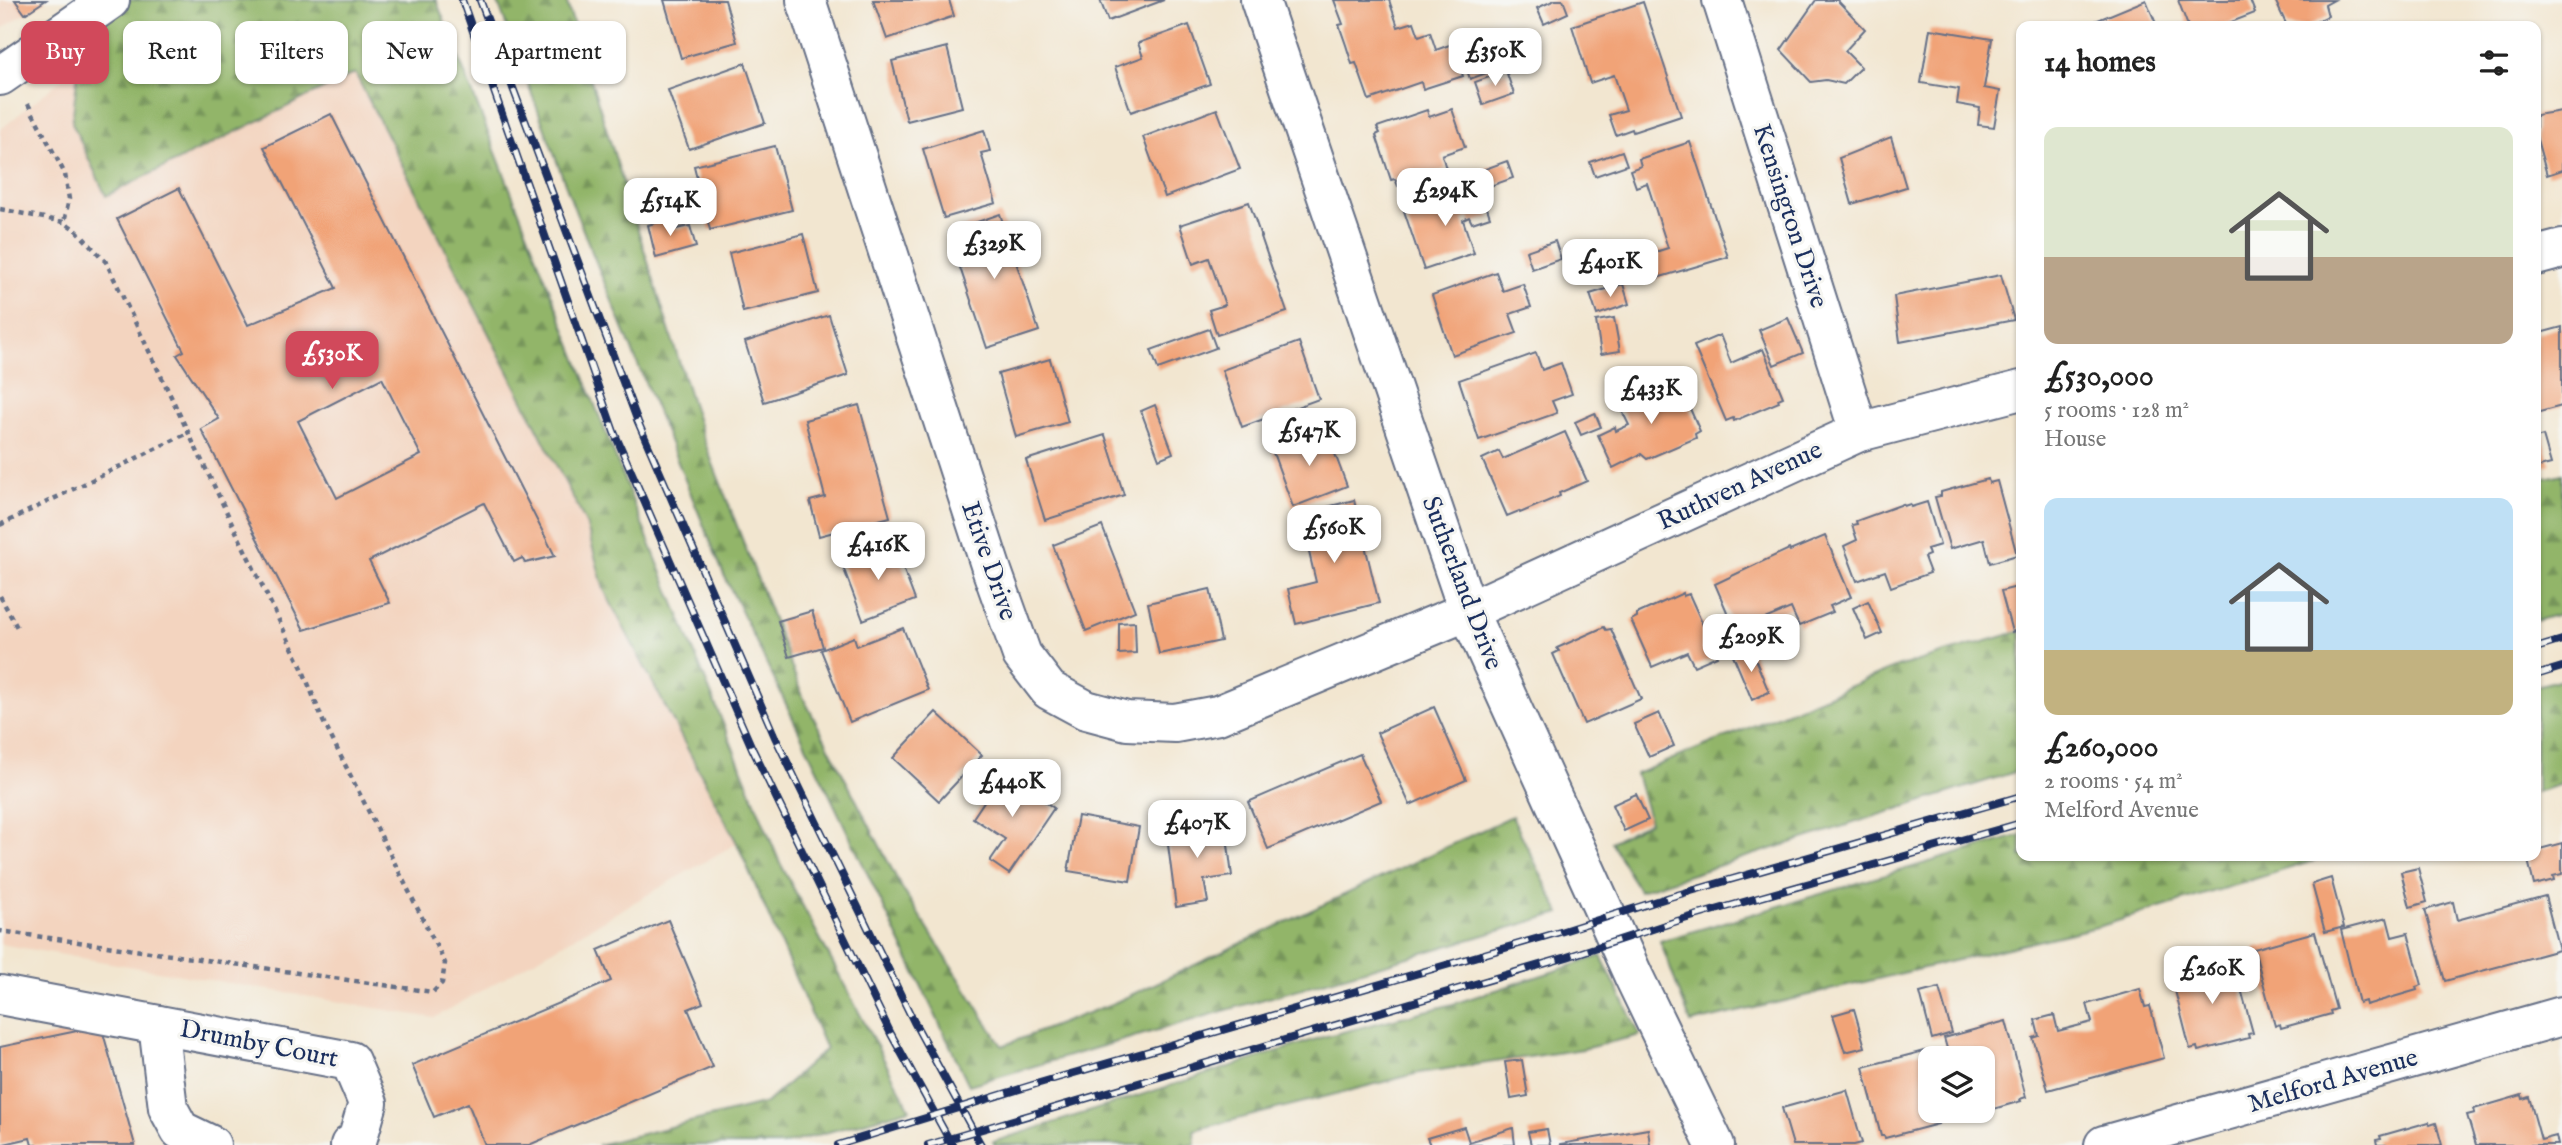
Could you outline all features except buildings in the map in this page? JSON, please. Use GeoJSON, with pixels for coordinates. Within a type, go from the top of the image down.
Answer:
{"type":"FeatureCollection","features":[{"type":"Feature","properties":{"kind":"street"},"geometry":{"type":"LineString","coordinates":[[5,73],[110,0]]}},
{"type":"Feature","properties":{"kind":"street","name":"Etive Drive"},"geometry":{"type":"LineString","coordinates":[[806,0],[992,571],[1022,655],[1049,690],[1086,710],[1127,721],[1175,723],[1218,715],[1468,611]]}},
{"type":"Feature","properties":{"kind":"street","name":"Sutherland Drive"},"geometry":{"type":"LineString","coordinates":[[1260,0],[1468,611],[1634,977],[1715,1145]]}},
{"type":"Feature","properties":{"kind":"street","name":"Kensington Drive"},"geometry":{"type":"LineString","coordinates":[[1722,0],[1859,432]]}},
{"type":"Feature","properties":{"kind":"street"},"geometry":{"type":"LineString","coordinates":[[2541,255],[2562,249]]}},
{"type":"Feature","properties":{"kind":"street","name":"Ruthven Avenue"},"geometry":{"type":"LineString","coordinates":[[1468,611],[1859,432],[2016,391]]}},
{"type":"Feature","properties":{"kind":"street","name":"Drumby Court"},"geometry":{"type":"LineString","coordinates":[[0,995],[350,1061],[368,1102],[357,1141],[350,1145]]}},
{"type":"Feature","properties":{"kind":"street","name":"Melford Avenue"},"geometry":{"type":"LineString","coordinates":[[2104,1145],[2562,1016]]}},
{"type":"Feature","properties":{"kind":"street","name":"Drumby Court"},"geometry":{"type":"LineString","coordinates":[[158,1025],[168,1108],[180,1130],[211,1145]]}},
{"type":"Feature","properties":{"kind":"path"},"geometry":{"type":"LineString","coordinates":[[5,73],[65,174],[69,199],[64,222]]}},
{"type":"Feature","properties":{"kind":"path"},"geometry":{"type":"LineString","coordinates":[[0,209],[64,222],[76,230],[106,262],[302,668],[323,721],[444,963],[442,984],[433,992],[0,931]]}},
{"type":"Feature","properties":{"kind":"path"},"geometry":{"type":"LineString","coordinates":[[0,525],[188,433]]}},
{"type":"Feature","properties":{"kind":"path"},"geometry":{"type":"LineString","coordinates":[[0,596],[19,631]]}},
{"type":"Feature","properties":{"kind":"shaded area"},"geometry":{"type":"Polygon","coordinates":[[[0,0],[46,0],[0,30],[0,0]]]}},
{"type":"Feature","properties":{"kind":"shaded area"},"geometry":{"type":"Polygon","coordinates":[[[355,72],[586,523],[603,588],[737,843],[434,1018],[0,944],[0,130],[56,84],[76,84],[72,123],[106,196],[331,84],[348,84],[348,75],[355,72]]]}},
{"type":"Feature","properties":{"kind":"green space"},"geometry":{"type":"Polygon","coordinates":[[[110,0],[436,0],[444,21],[362,21],[362,84],[457,84],[457,54],[633,502],[779,861],[910,1109],[782,1145],[598,1145],[766,1103],[826,1049],[737,843],[604,590],[586,523],[355,73],[348,76],[348,21],[235,21],[235,84],[333,84],[106,196],[72,123],[76,84],[109,84],[109,21],[84,21],[84,18],[110,0]]]}},
{"type":"Feature","properties":{"kind":"green space"},"geometry":{"type":"Polygon","coordinates":[[[497,0],[566,0],[573,21],[505,21],[497,0]]]}},
{"type":"Feature","properties":{"kind":"green space"},"geometry":{"type":"Polygon","coordinates":[[[528,84],[592,84],[703,438],[804,699],[900,885],[1002,1046],[1114,1003],[1512,816],[1560,913],[969,1085],[724,575],[576,213],[528,84]]]}},
{"type":"Feature","properties":{"kind":"green space"},"geometry":{"type":"Polygon","coordinates":[[[2562,474],[2562,613],[2541,619],[2541,479],[2562,474]]]}},
{"type":"Feature","properties":{"kind":"green space"},"geometry":{"type":"Polygon","coordinates":[[[2016,632],[2016,772],[1639,891],[1611,842],[1650,822],[1636,774],[1897,667],[2016,632]]]}},
{"type":"Feature","properties":{"kind":"green space"},"geometry":{"type":"Polygon","coordinates":[[[2562,679],[2562,784],[2541,790],[2541,685],[2562,679]]]}},
{"type":"Feature","properties":{"kind":"green space"},"geometry":{"type":"Polygon","coordinates":[[[2016,836],[2016,861],[2314,861],[2101,926],[1691,1023],[1660,941],[2016,836]]]}},
{"type":"Feature","properties":{"kind":"green space"},"geometry":{"type":"Polygon","coordinates":[[[1601,956],[1640,1035],[1583,1049],[1419,1073],[1194,1130],[1195,1145],[995,1145],[993,1142],[1323,1037],[1453,1004],[1601,956]]]}},
{"type":"Feature","properties":{"kind":"railway"},"geometry":{"type":"LineString","coordinates":[[462,0],[614,432],[752,748],[891,1034],[952,1145]]}},
{"type":"Feature","properties":{"kind":"railway"},"geometry":{"type":"LineString","coordinates":[[480,0],[638,422],[775,737],[914,1022],[981,1145]]}},
{"type":"Feature","properties":{"kind":"railway"},"geometry":{"type":"LineString","coordinates":[[2541,646],[2562,640]]}},
{"type":"Feature","properties":{"kind":"railway"},"geometry":{"type":"LineString","coordinates":[[2541,673],[2562,667]]}},
{"type":"Feature","properties":{"kind":"railway"},"geometry":{"type":"LineString","coordinates":[[838,1145],[1036,1084],[2016,797]]}},
{"type":"Feature","properties":{"kind":"railway"},"geometry":{"type":"LineString","coordinates":[[928,1145],[1567,957],[1677,921],[2016,824]]}}]}
